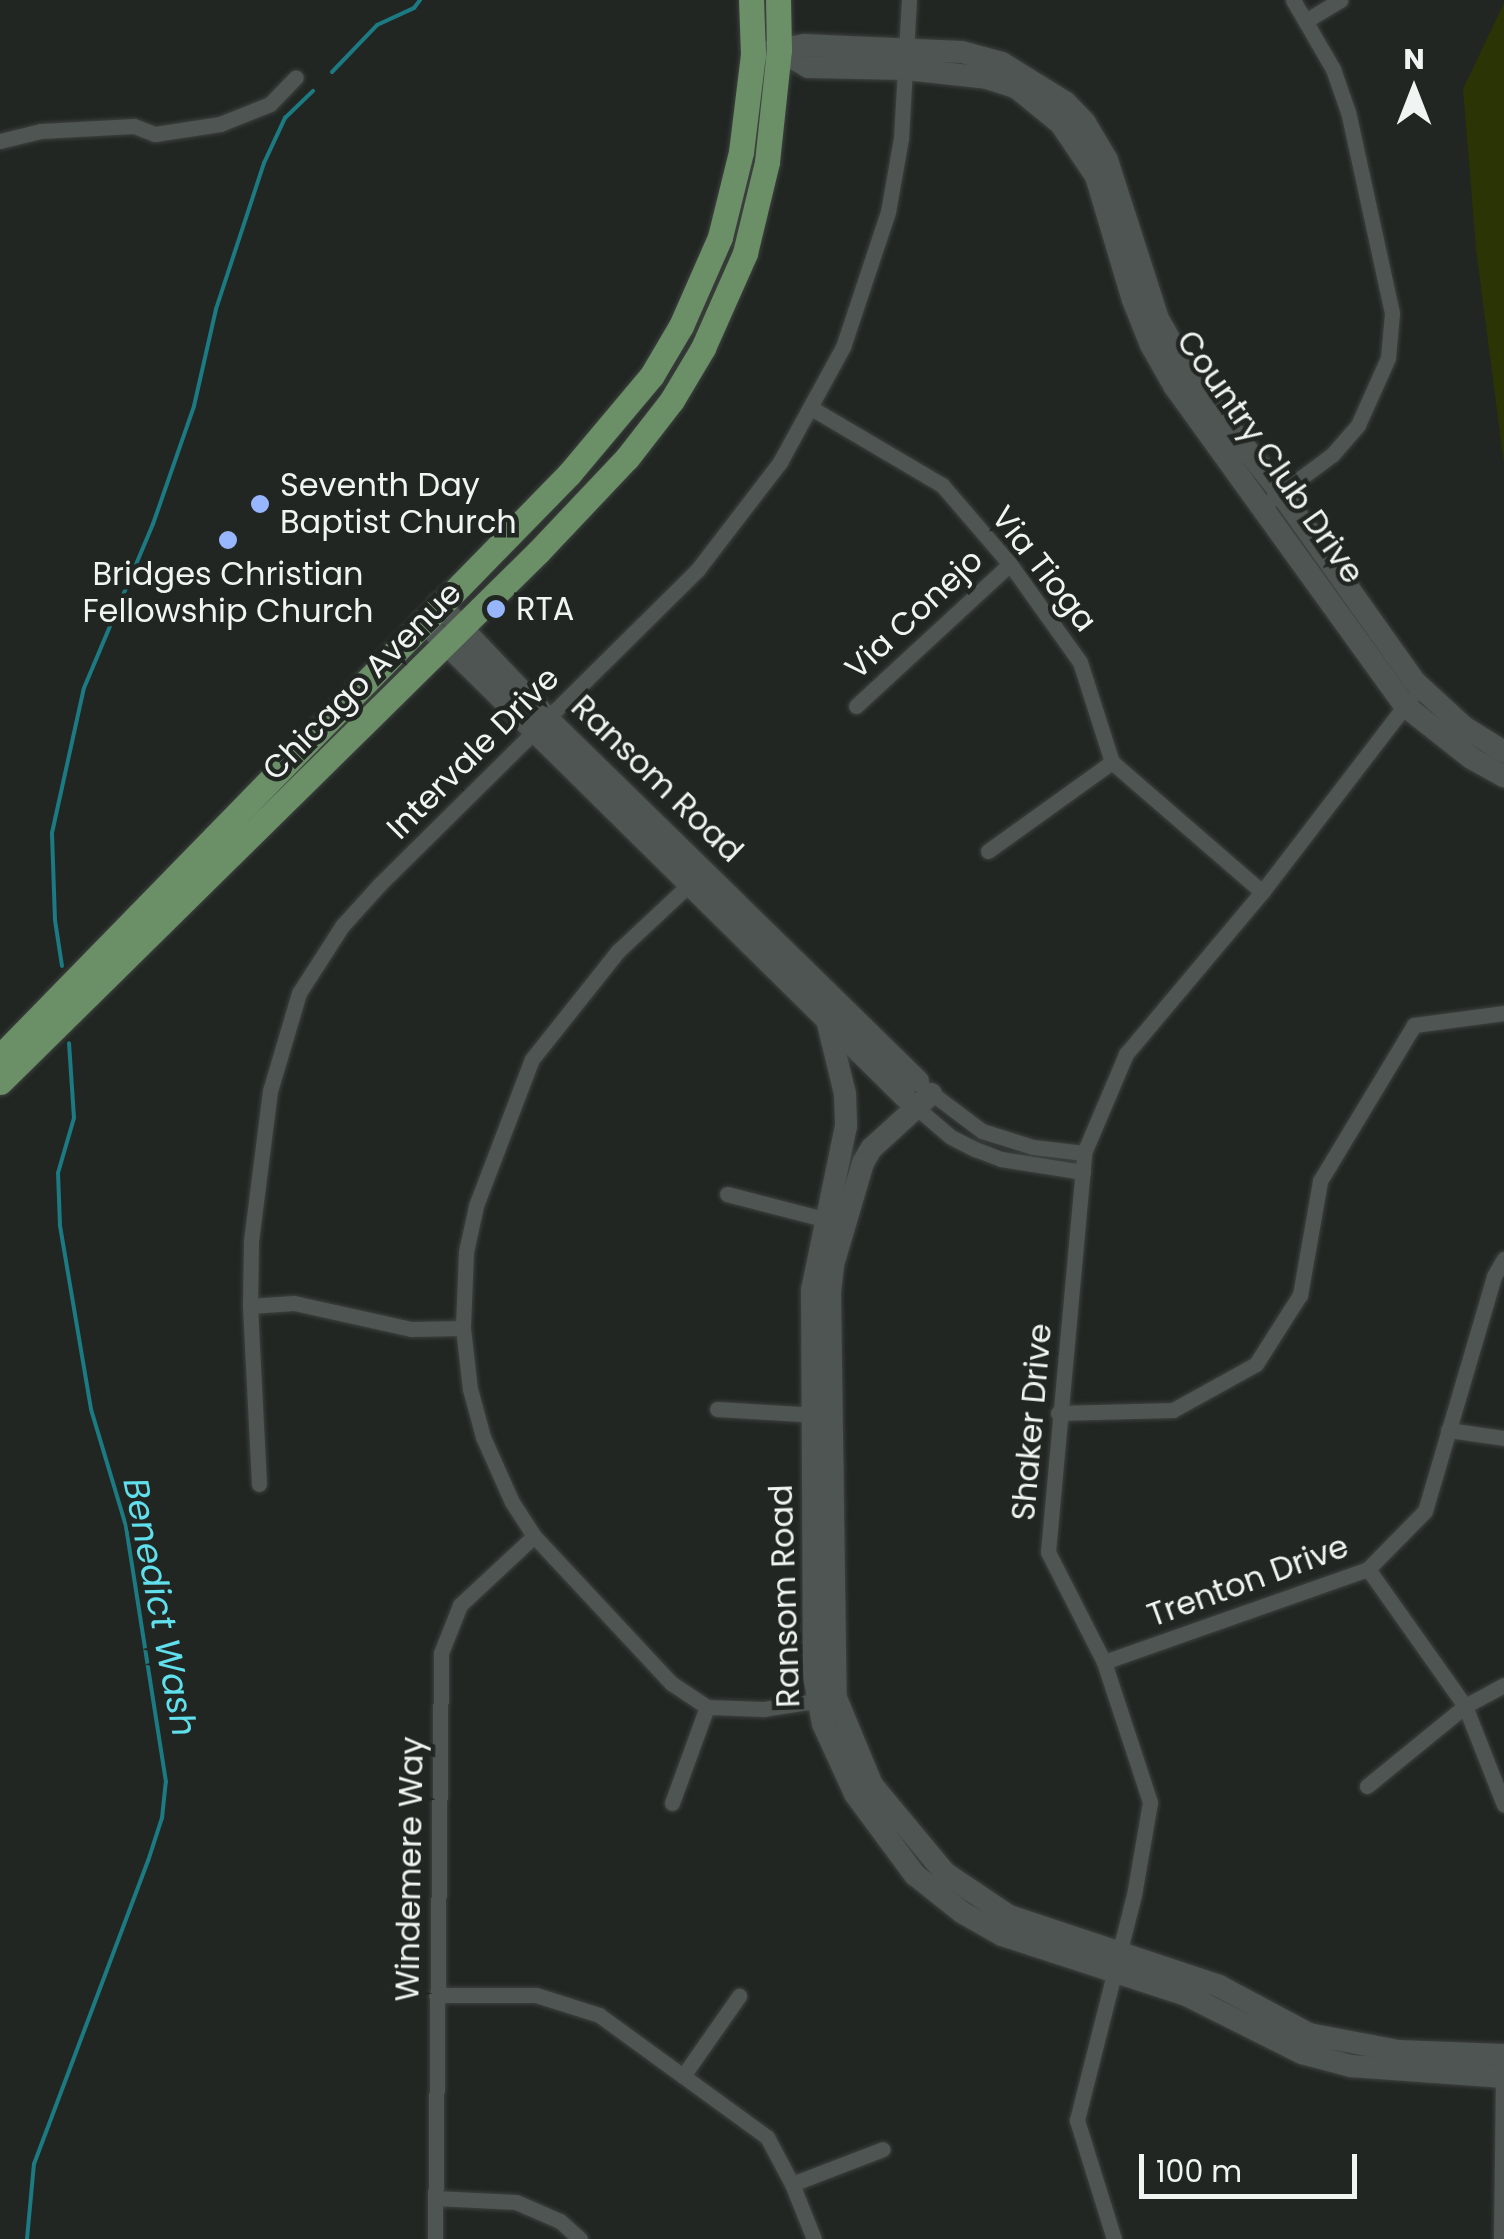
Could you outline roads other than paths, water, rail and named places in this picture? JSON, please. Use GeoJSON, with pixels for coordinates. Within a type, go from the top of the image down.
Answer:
{"type":"FeatureCollection","features":[{"type":"Feature","properties":{"kind":"main road","name":"Chicago Avenue"},"geometry":{"type":"LineString","coordinates":[[0,1082],[627,458],[672,400],[702,348],[744,253],[767,162],[766,52],[751,0]]}},
{"type":"Feature","properties":{"kind":"main road","name":"Chicago Avenue"},"geometry":{"type":"LineString","coordinates":[[0,1057],[610,430],[680,326],[720,237],[778,0]]}},
{"type":"Feature","properties":{"kind":"street","name":"Intervale Drive"},"geometry":{"type":"LineString","coordinates":[[259,1484],[250,1306],[251,1241],[270,1090],[299,993],[354,912],[698,569],[744,513],[812,409],[843,346],[888,212],[910,0]]}},
{"type":"Feature","properties":{"kind":"street"},"geometry":{"type":"LineString","coordinates":[[1272,499],[1332,455],[1358,425],[1376,393],[1388,358],[1392,313],[1348,112],[1333,69],[1293,0]]}},
{"type":"Feature","properties":{"kind":"street"},"geometry":{"type":"LineString","coordinates":[[1306,20],[1340,0]]}},
{"type":"Feature","properties":{"kind":"street","name":"Country Club Drive"},"geometry":{"type":"LineString","coordinates":[[766,52],[804,45],[906,59],[1017,88],[1044,108],[1081,148],[1106,207],[1151,345],[1176,387],[1272,499],[1413,696],[1471,758],[1504,776]]}},
{"type":"Feature","properties":{"kind":"street"},"geometry":{"type":"LineString","coordinates":[[0,141],[41,131],[134,126],[155,134],[220,124],[270,104],[296,77]]}},
{"type":"Feature","properties":{"kind":"street","name":"Via Tioga"},"geometry":{"type":"LineString","coordinates":[[812,409],[942,485],[1010,564],[1080,662],[1112,762]]}},
{"type":"Feature","properties":{"kind":"street","name":"Via Conejo"},"geometry":{"type":"LineString","coordinates":[[856,706],[1010,564]]}},
{"type":"Feature","properties":{"kind":"street","name":"Ransom Road"},"geometry":{"type":"LineString","coordinates":[[431,613],[910,1087]]}},
{"type":"Feature","properties":{"kind":"street","name":"Country Club Drive"},"geometry":{"type":"LineString","coordinates":[[1413,696],[1504,752]]}},
{"type":"Feature","properties":{"kind":"street","name":"Shaker Drive"},"geometry":{"type":"LineString","coordinates":[[1114,2239],[1078,2120],[1134,1895],[1150,1802],[1104,1662],[1048,1552],[1084,1153],[1126,1054],[1262,892],[1413,696]]}},
{"type":"Feature","properties":{"kind":"street"},"geometry":{"type":"LineString","coordinates":[[988,852],[1112,762],[1262,892]]}},
{"type":"Feature","properties":{"kind":"street"},"geometry":{"type":"LineString","coordinates":[[698,877],[618,951],[532,1059],[476,1206],[466,1252],[464,1328],[470,1389],[482,1437],[512,1502],[534,1536],[652,1664],[707,1707],[764,1709],[826,1699]]}},
{"type":"Feature","properties":{"kind":"street","name":"Ransom Road"},"geometry":{"type":"LineString","coordinates":[[698,877],[827,1020],[910,1087]]}},
{"type":"Feature","properties":{"kind":"street"},"geometry":{"type":"LineString","coordinates":[[1058,1413],[1173,1410],[1256,1364],[1300,1294],[1320,1181],[1414,1026],[1504,1013]]}},
{"type":"Feature","properties":{"kind":"street","name":"Ransom Road"},"geometry":{"type":"LineString","coordinates":[[827,1020],[845,1094],[844,1152],[822,1415],[826,1699],[872,1785],[944,1874],[1009,1916],[1116,1961],[1219,1986],[1283,2023],[1353,2046],[1504,2062]]}},
{"type":"Feature","properties":{"kind":"street"},"geometry":{"type":"LineString","coordinates":[[910,1087],[951,1137],[1001,1159],[1083,1172]]}},
{"type":"Feature","properties":{"kind":"street"},"geometry":{"type":"LineString","coordinates":[[845,1094],[910,1087],[982,1131],[1033,1147],[1084,1153]]}},
{"type":"Feature","properties":{"kind":"street","name":"Ransom Road"},"geometry":{"type":"LineString","coordinates":[[836,1222],[871,1150],[910,1087]]}},
{"type":"Feature","properties":{"kind":"street"},"geometry":{"type":"LineString","coordinates":[[727,1194],[836,1222]]}},
{"type":"Feature","properties":{"kind":"street","name":"Trenton Drive"},"geometry":{"type":"LineString","coordinates":[[1104,1662],[1368,1569],[1425,1511],[1494,1276],[1504,1259]]}},
{"type":"Feature","properties":{"kind":"street"},"geometry":{"type":"LineString","coordinates":[[250,1306],[294,1304],[411,1329],[464,1328]]}},
{"type":"Feature","properties":{"kind":"street"},"geometry":{"type":"LineString","coordinates":[[717,1409],[822,1415]]}},
{"type":"Feature","properties":{"kind":"street"},"geometry":{"type":"LineString","coordinates":[[1448,1430],[1504,1438]]}},
{"type":"Feature","properties":{"kind":"street","name":"Windemere Way"},"geometry":{"type":"LineString","coordinates":[[434,2239],[441,1653],[460,1605],[534,1536]]}},
{"type":"Feature","properties":{"kind":"street"},"geometry":{"type":"LineString","coordinates":[[1368,1569],[1465,1706],[1504,1804]]}},
{"type":"Feature","properties":{"kind":"street"},"geometry":{"type":"LineString","coordinates":[[1368,1786],[1465,1706],[1504,1685]]}},
{"type":"Feature","properties":{"kind":"street"},"geometry":{"type":"LineString","coordinates":[[672,1803],[707,1707]]}},
{"type":"Feature","properties":{"kind":"street"},"geometry":{"type":"LineString","coordinates":[[436,1994],[536,1994],[599,2015],[766,2137],[792,2184],[814,2239]]}},
{"type":"Feature","properties":{"kind":"street"},"geometry":{"type":"LineString","coordinates":[[683,2076],[738,1996]]}},
{"type":"Feature","properties":{"kind":"street"},"geometry":{"type":"LineString","coordinates":[[1501,2239],[1504,2062]]}},
{"type":"Feature","properties":{"kind":"street"},"geometry":{"type":"LineString","coordinates":[[792,2184],[883,2149]]}},
{"type":"Feature","properties":{"kind":"street"},"geometry":{"type":"LineString","coordinates":[[435,2198],[516,2202],[560,2221],[580,2239]]}},
{"type":"Feature","properties":{"kind":"waterway"},"geometry":{"type":"LineString","coordinates":[[332,72],[377,25],[414,8],[420,0]]}},
{"type":"Feature","properties":{"kind":"waterway"},"geometry":{"type":"LineString","coordinates":[[62,966],[55,920],[52,833],[84,688],[153,524],[194,406],[216,309],[264,163],[285,118],[313,91]]}},
{"type":"Feature","properties":{"kind":"waterway","name":"Benedict Wash"},"geometry":{"type":"LineString","coordinates":[[27,2239],[34,2164],[148,1861],[162,1818],[166,1782],[126,1526],[91,1409],[60,1225],[58,1173],[74,1118],[69,1043]]}},
{"type":"Feature","properties":{"kind":"place","name":"Seventh Day Baptist Church"},"geometry":{"type":"Point","coordinates":[260,504]}},
{"type":"Feature","properties":{"kind":"place","name":"Bridges Christian Fellowship Church"},"geometry":{"type":"Point","coordinates":[228,540]}},
{"type":"Feature","properties":{"kind":"place","name":"RTA"},"geometry":{"type":"Point","coordinates":[496,609]}}]}
